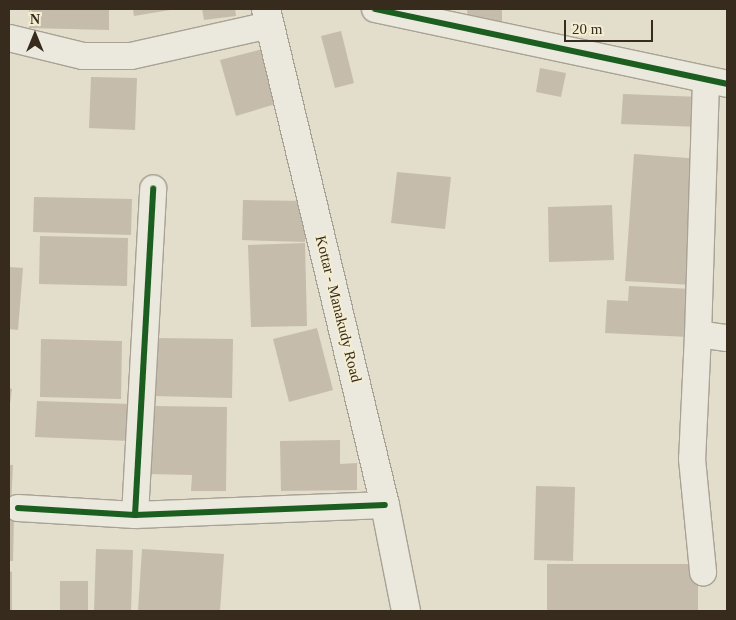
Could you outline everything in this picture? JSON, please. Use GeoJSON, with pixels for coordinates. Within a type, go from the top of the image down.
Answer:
{"type":"FeatureCollection","features":[{"type":"Feature","properties":{"kind":"main road","name":"Kottar - Manakudy Road"},"geometry":{"type":"LineString","coordinates":[[268,17],[385,505],[406,611]]}},
{"type":"Feature","properties":{"kind":"street"},"geometry":{"type":"LineString","coordinates":[[375,9],[716,83],[698,334],[692,460],[703,572]]}},
{"type":"Feature","properties":{"kind":"street"},"geometry":{"type":"LineString","coordinates":[[9,38],[83,56],[131,56],[178,49],[268,17]]}},
{"type":"Feature","properties":{"kind":"street"},"geometry":{"type":"LineString","coordinates":[[135,515],[153,188]]}},
{"type":"Feature","properties":{"kind":"street"},"geometry":{"type":"LineString","coordinates":[[698,334],[727,338]]}},
{"type":"Feature","properties":{"kind":"street"},"geometry":{"type":"LineString","coordinates":[[18,508],[135,515],[385,505]]}},
{"type":"Feature","properties":{"kind":"building"},"geometry":{"type":"Polygon","coordinates":[[[29,9],[109,9],[109,30],[29,28],[29,9]]]}},
{"type":"Feature","properties":{"kind":"building"},"geometry":{"type":"Polygon","coordinates":[[[133,9],[170,9],[170,10],[134,16],[133,9]]]}},
{"type":"Feature","properties":{"kind":"building"},"geometry":{"type":"Polygon","coordinates":[[[202,9],[235,9],[236,16],[204,20],[202,9]]]}},
{"type":"Feature","properties":{"kind":"building"},"geometry":{"type":"Polygon","coordinates":[[[467,9],[502,9],[502,27],[468,28],[467,9]]]}},
{"type":"Feature","properties":{"kind":"building"},"geometry":{"type":"Polygon","coordinates":[[[341,31],[354,83],[335,88],[321,36],[341,31]]]}},
{"type":"Feature","properties":{"kind":"building"},"geometry":{"type":"Polygon","coordinates":[[[263,49],[279,103],[236,116],[220,60],[263,49]]]}},
{"type":"Feature","properties":{"kind":"building"},"geometry":{"type":"Polygon","coordinates":[[[540,68],[566,73],[561,97],[536,92],[540,68]]]}},
{"type":"Feature","properties":{"kind":"building"},"geometry":{"type":"Polygon","coordinates":[[[91,77],[137,78],[135,130],[89,128],[91,77]]]}},
{"type":"Feature","properties":{"kind":"building"},"geometry":{"type":"Polygon","coordinates":[[[623,94],[701,97],[700,127],[621,124],[623,94]]]}},
{"type":"Feature","properties":{"kind":"building"},"geometry":{"type":"Polygon","coordinates":[[[634,154],[701,159],[692,285],[625,281],[634,154]]]}},
{"type":"Feature","properties":{"kind":"building"},"geometry":{"type":"Polygon","coordinates":[[[397,172],[451,177],[445,229],[391,223],[397,172]]]}},
{"type":"Feature","properties":{"kind":"building"},"geometry":{"type":"Polygon","coordinates":[[[34,197],[132,199],[131,235],[33,232],[34,197]]]}},
{"type":"Feature","properties":{"kind":"building"},"geometry":{"type":"Polygon","coordinates":[[[243,200],[306,201],[305,242],[242,240],[243,200]]]}},
{"type":"Feature","properties":{"kind":"building"},"geometry":{"type":"Polygon","coordinates":[[[612,205],[614,260],[549,262],[548,207],[612,205]]]}},
{"type":"Feature","properties":{"kind":"building"},"geometry":{"type":"Polygon","coordinates":[[[40,236],[128,238],[127,286],[39,284],[40,236]]]}},
{"type":"Feature","properties":{"kind":"building"},"geometry":{"type":"Polygon","coordinates":[[[305,243],[307,326],[251,327],[248,245],[305,243]]]}},
{"type":"Feature","properties":{"kind":"building"},"geometry":{"type":"Polygon","coordinates":[[[9,267],[23,268],[18,330],[9,329],[9,267]]]}},
{"type":"Feature","properties":{"kind":"building"},"geometry":{"type":"Polygon","coordinates":[[[629,286],[692,289],[689,337],[605,333],[607,300],[628,301],[629,286]]]}},
{"type":"Feature","properties":{"kind":"building"},"geometry":{"type":"Polygon","coordinates":[[[317,328],[333,390],[289,402],[273,339],[317,328]]]}},
{"type":"Feature","properties":{"kind":"building"},"geometry":{"type":"Polygon","coordinates":[[[156,338],[233,339],[232,398],[154,396],[156,338]]]}},
{"type":"Feature","properties":{"kind":"building"},"geometry":{"type":"Polygon","coordinates":[[[41,339],[122,341],[121,399],[40,397],[41,339]]]}},
{"type":"Feature","properties":{"kind":"building"},"geometry":{"type":"Polygon","coordinates":[[[9,388],[12,389],[10,404],[9,404],[9,388]]]}},
{"type":"Feature","properties":{"kind":"building"},"geometry":{"type":"Polygon","coordinates":[[[37,401],[131,404],[130,441],[35,437],[37,401]]]}},
{"type":"Feature","properties":{"kind":"building"},"geometry":{"type":"Polygon","coordinates":[[[151,406],[227,407],[226,491],[191,491],[192,475],[150,474],[151,406]]]}},
{"type":"Feature","properties":{"kind":"building"},"geometry":{"type":"Polygon","coordinates":[[[340,440],[340,464],[357,463],[357,490],[281,491],[280,441],[340,440]]]}},
{"type":"Feature","properties":{"kind":"building"},"geometry":{"type":"Polygon","coordinates":[[[9,465],[13,465],[11,507],[9,507],[9,465]]]}},
{"type":"Feature","properties":{"kind":"building"},"geometry":{"type":"Polygon","coordinates":[[[536,486],[575,487],[573,561],[534,560],[536,486]]]}},
{"type":"Feature","properties":{"kind":"building"},"geometry":{"type":"Polygon","coordinates":[[[9,513],[14,513],[13,561],[9,561],[9,513]]]}},
{"type":"Feature","properties":{"kind":"building"},"geometry":{"type":"Polygon","coordinates":[[[96,549],[133,550],[131,611],[94,611],[96,549]]]}},
{"type":"Feature","properties":{"kind":"building"},"geometry":{"type":"Polygon","coordinates":[[[142,549],[224,554],[220,611],[138,611],[142,549]]]}},
{"type":"Feature","properties":{"kind":"building"},"geometry":{"type":"Polygon","coordinates":[[[547,564],[698,564],[698,611],[547,611],[547,564]]]}},
{"type":"Feature","properties":{"kind":"building"},"geometry":{"type":"Polygon","coordinates":[[[9,571],[12,572],[12,611],[9,611],[9,571]]]}},
{"type":"Feature","properties":{"kind":"building"},"geometry":{"type":"Polygon","coordinates":[[[60,581],[88,581],[88,611],[60,611],[60,581]]]}},
{"type":"Feature","properties":{"kind":"cycle path"},"geometry":{"type":"LineString","coordinates":[[375,9],[727,84]]}},
{"type":"Feature","properties":{"kind":"cycle path"},"geometry":{"type":"LineString","coordinates":[[135,515],[153,188]]}},
{"type":"Feature","properties":{"kind":"cycle path"},"geometry":{"type":"LineString","coordinates":[[18,508],[135,515],[385,505]]}}]}
